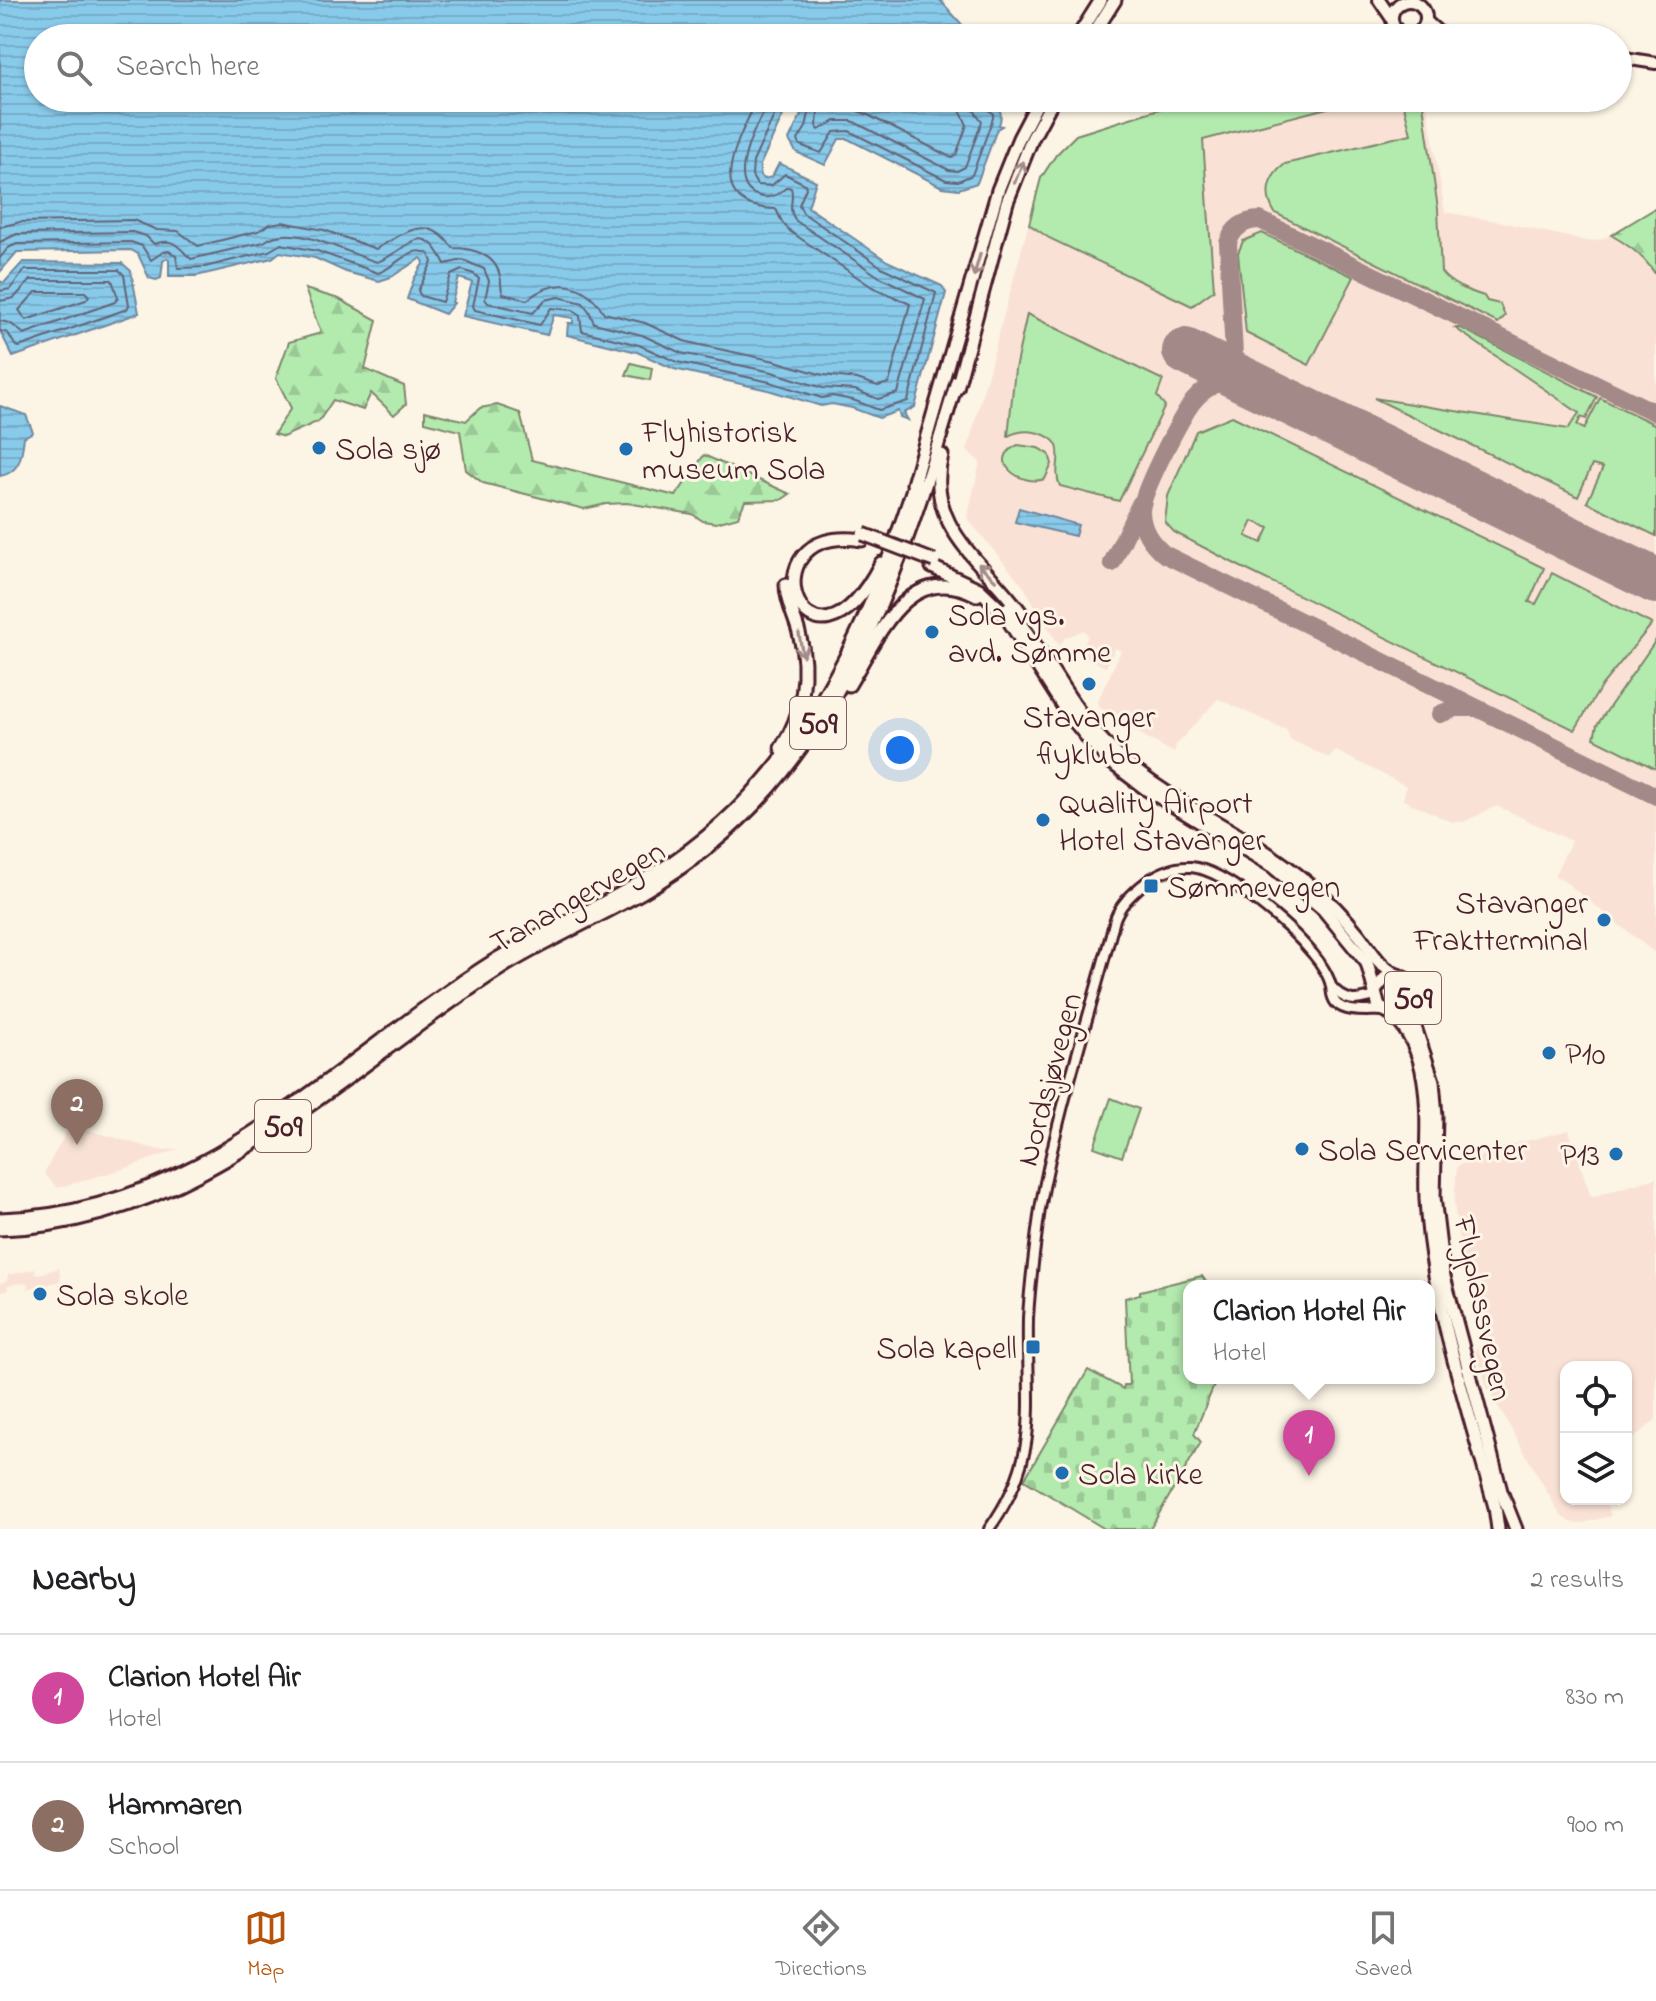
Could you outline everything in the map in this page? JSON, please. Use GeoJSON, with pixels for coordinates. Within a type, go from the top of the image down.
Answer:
{"type":"FeatureCollection","features":[{"type":"Feature","properties":{"kind":"highway"},"geometry":{"type":"LineString","coordinates":[[1078,24],[1091,0]]}},
{"type":"Feature","properties":{"kind":"highway"},"geometry":{"type":"LineString","coordinates":[[1086,24],[1101,0]]}},
{"type":"Feature","properties":{"kind":"highway"},"geometry":{"type":"LineString","coordinates":[[1100,24],[1115,0]]}},
{"type":"Feature","properties":{"kind":"highway","name":"509"},"geometry":{"type":"LineString","coordinates":[[862,537],[835,538],[813,547],[804,556],[793,580],[796,601],[813,617],[833,618],[851,608],[883,559],[916,479],[998,190],[1033,112]]}},
{"type":"Feature","properties":{"kind":"highway","name":"509"},"geometry":{"type":"LineString","coordinates":[[1031,635],[1010,597],[965,549],[943,512],[938,486],[939,466],[956,402],[957,381],[1007,202],[1032,139],[1046,112]]}},
{"type":"Feature","properties":{"kind":"highway","name":"Tanangervegen"},"geometry":{"type":"LineString","coordinates":[[0,1229],[45,1226],[108,1210],[172,1187],[237,1155],[302,1113],[475,985],[525,954],[644,891],[677,870],[738,820],[792,761],[843,681],[880,607],[920,502],[957,381]]}},
{"type":"Feature","properties":{"kind":"highway","name":"Tanangervegen"},"geometry":{"type":"LineString","coordinates":[[0,1219],[44,1216],[105,1201],[169,1177],[233,1146],[296,1105],[483,969],[639,883],[700,842],[742,804],[785,755],[835,676],[885,570],[916,479]]}},
{"type":"Feature","properties":{"kind":"highway","name":"509"},"geometry":{"type":"LineString","coordinates":[[742,804],[786,742],[801,702],[805,669],[803,650],[786,590],[791,563],[808,542],[822,534],[849,532],[933,564],[983,585],[1031,635]]}},
{"type":"Feature","properties":{"kind":"highway","name":"509"},"geometry":{"type":"LineString","coordinates":[[933,564],[979,589],[1011,623]]}},
{"type":"Feature","properties":{"kind":"highway","name":"509"},"geometry":{"type":"LineString","coordinates":[[792,761],[821,730],[884,626],[911,595],[936,586],[958,587],[978,596],[1011,623]]}},
{"type":"Feature","properties":{"kind":"highway","name":"Flyplassvegen"},"geometry":{"type":"LineString","coordinates":[[1011,623],[1066,711],[1090,741],[1146,789],[1256,855],[1306,893],[1362,955],[1371,970],[1379,1007],[1406,1031],[1424,1082],[1428,1129],[1426,1197],[1434,1273],[1495,1507],[1498,1529]]}},
{"type":"Feature","properties":{"kind":"highway","name":"Flyplassvegen"},"geometry":{"type":"LineString","coordinates":[[1031,635],[1074,706],[1118,756],[1151,781],[1261,847],[1295,872],[1346,920],[1383,967],[1409,982],[1413,988],[1412,1018],[1433,1081],[1436,1116],[1434,1197],[1443,1273],[1501,1491],[1516,1529]]}},
{"type":"Feature","properties":{"kind":"highway","name":"509"},"geometry":{"type":"LineString","coordinates":[[1375,993],[1385,978],[1398,975]]}},
{"type":"Feature","properties":{"kind":"highway","name":"509"},"geometry":{"type":"LineString","coordinates":[[1388,1012],[1404,1011],[1413,1001]]}},
{"type":"Feature","properties":{"kind":"main road"},"geometry":{"type":"LineString","coordinates":[[1379,0],[1393,24]]}},
{"type":"Feature","properties":{"kind":"main road"},"geometry":{"type":"LineString","coordinates":[[1392,19],[1401,1],[1417,3],[1429,24]]}},
{"type":"Feature","properties":{"kind":"main road"},"geometry":{"type":"LineString","coordinates":[[1632,59],[1656,63]]}},
{"type":"Feature","properties":{"kind":"street","name":"Nordsjøvegen"},"geometry":{"type":"LineString","coordinates":[[989,1529],[1017,1480],[1027,1450],[1028,1316],[1041,1207],[1063,1111],[1118,912],[1133,893],[1158,874],[1174,868],[1199,868],[1236,887],[1289,929],[1314,955],[1339,1006],[1388,1012]]}},
{"type":"Feature","properties":{"kind":"street"},"geometry":{"type":"LineString","coordinates":[[1331,986],[1352,1002],[1375,993]]}},
{"type":"Feature","properties":{"kind":"shaded area"},"geometry":{"type":"Polygon","coordinates":[[[1149,112],[1428,112],[1445,212],[1586,241],[1611,235],[1649,264],[1656,275],[1656,954],[1554,876],[1571,841],[1497,806],[1464,822],[1452,822],[1403,800],[1406,786],[1336,751],[1329,758],[1291,740],[1286,730],[1218,699],[1176,745],[1174,753],[1110,717],[1110,713],[1100,708],[1097,702],[1121,651],[1115,648],[1106,667],[1079,654],[1088,636],[1084,630],[1065,638],[1059,646],[1024,587],[967,518],[980,462],[967,451],[1041,178],[1056,155],[1076,135],[1149,112]]]}},
{"type":"Feature","properties":{"kind":"shaded area"},"geometry":{"type":"Polygon","coordinates":[[[70,1125],[159,1150],[179,1149],[57,1188],[44,1173],[70,1125]]]}},
{"type":"Feature","properties":{"kind":"shaded area"},"geometry":{"type":"Polygon","coordinates":[[[1569,1130],[1591,1197],[1656,1178],[1656,1420],[1632,1439],[1632,1361],[1560,1361],[1560,1505],[1607,1505],[1611,1516],[1578,1524],[1561,1516],[1487,1387],[1475,1350],[1483,1347],[1462,1264],[1454,1203],[1457,1166],[1506,1146],[1569,1130]]]}},
{"type":"Feature","properties":{"kind":"shaded area"},"geometry":{"type":"Polygon","coordinates":[[[59,1268],[61,1281],[27,1289],[28,1283],[16,1284],[7,1286],[8,1290],[0,1293],[0,1283],[7,1281],[8,1275],[35,1269],[36,1275],[59,1268]]]}},
{"type":"Feature","properties":{"kind":"green space"},"geometry":{"type":"Polygon","coordinates":[[[1149,112],[1312,112],[1203,140],[1214,290],[1192,306],[1049,238],[1029,224],[1041,178],[1056,155],[1076,135],[1149,112]]]}},
{"type":"Feature","properties":{"kind":"green space"},"geometry":{"type":"Polygon","coordinates":[[[1406,112],[1424,112],[1438,209],[1441,272],[1460,287],[1500,304],[1505,316],[1498,323],[1275,213],[1271,206],[1268,193],[1271,180],[1285,164],[1411,134],[1406,112]]]}},
{"type":"Feature","properties":{"kind":"green space"},"geometry":{"type":"Polygon","coordinates":[[[1656,208],[1656,275],[1636,252],[1611,235],[1656,208]]]}},
{"type":"Feature","properties":{"kind":"green space"},"geometry":{"type":"Polygon","coordinates":[[[1262,233],[1354,277],[1309,365],[1246,333],[1238,253],[1243,241],[1262,233]]]}},
{"type":"Feature","properties":{"kind":"green space"},"geometry":{"type":"Polygon","coordinates":[[[305,289],[339,299],[377,320],[365,369],[404,386],[406,404],[394,415],[371,393],[363,410],[333,400],[319,421],[283,437],[274,434],[291,408],[276,378],[289,342],[321,333],[305,289]]]}},
{"type":"Feature","properties":{"kind":"green space"},"geometry":{"type":"Polygon","coordinates":[[[1027,314],[1163,380],[1157,396],[1165,406],[1119,501],[1060,486],[1058,449],[1049,437],[1027,431],[1008,436],[1015,369],[1027,314]]]}},
{"type":"Feature","properties":{"kind":"green space"},"geometry":{"type":"Polygon","coordinates":[[[1455,328],[1461,328],[1597,397],[1586,419],[1581,417],[1577,425],[1584,429],[1600,398],[1656,425],[1656,536],[1587,502],[1603,468],[1592,465],[1578,497],[1374,398],[1568,429],[1579,413],[1455,328]]]}},
{"type":"Feature","properties":{"kind":"green space"},"geometry":{"type":"Polygon","coordinates":[[[631,363],[652,368],[650,380],[626,375],[631,363]]]}},
{"type":"Feature","properties":{"kind":"green space"},"geometry":{"type":"Polygon","coordinates":[[[497,405],[520,413],[532,460],[676,496],[704,455],[790,494],[781,500],[745,501],[738,517],[716,523],[703,521],[692,514],[627,503],[584,509],[483,483],[466,470],[460,431],[425,422],[425,411],[466,421],[480,408],[497,405]]]}},
{"type":"Feature","properties":{"kind":"green space"},"geometry":{"type":"Polygon","coordinates":[[[1232,416],[1544,568],[1529,602],[1536,604],[1552,573],[1652,624],[1602,685],[1575,730],[1174,532],[1165,522],[1168,496],[1196,431],[1232,416]],[[1253,521],[1246,536],[1262,543],[1269,528],[1253,521]]]}},
{"type":"Feature","properties":{"kind":"green space"},"geometry":{"type":"Polygon","coordinates":[[[1018,445],[1038,448],[1049,454],[1052,464],[1045,479],[1026,479],[1010,471],[1005,458],[1018,445]]]}},
{"type":"Feature","properties":{"kind":"green space"},"geometry":{"type":"Polygon","coordinates":[[[1656,640],[1656,769],[1594,738],[1597,725],[1656,640]]]}},
{"type":"Feature","properties":{"kind":"green space"},"geometry":{"type":"Polygon","coordinates":[[[1111,1098],[1139,1109],[1122,1157],[1094,1147],[1111,1098]]]}},
{"type":"Feature","properties":{"kind":"green space"},"geometry":{"type":"Polygon","coordinates":[[[1183,1281],[1183,1384],[1215,1384],[1194,1434],[1201,1442],[1150,1529],[1105,1529],[1024,1480],[1088,1370],[1123,1389],[1124,1385],[1129,1385],[1125,1298],[1140,1294],[1140,1291],[1183,1281]]]}},
{"type":"Feature","properties":{"kind":"water"},"geometry":{"type":"Polygon","coordinates":[[[0,0],[940,0],[961,24],[24,24],[24,112],[785,112],[760,165],[760,175],[764,179],[772,177],[779,163],[816,181],[808,207],[887,261],[942,286],[946,293],[915,407],[904,413],[908,420],[900,417],[898,411],[879,418],[852,408],[832,404],[821,406],[768,390],[674,369],[637,352],[567,335],[568,323],[573,323],[573,318],[554,315],[547,335],[463,316],[472,282],[459,278],[454,303],[445,314],[407,299],[424,262],[421,258],[379,281],[346,272],[315,258],[280,252],[272,258],[196,276],[169,276],[167,258],[163,261],[161,278],[156,280],[149,278],[138,254],[131,250],[17,252],[0,272],[0,0]]]}},
{"type":"Feature","properties":{"kind":"water"},"geometry":{"type":"Polygon","coordinates":[[[797,112],[1000,112],[999,125],[1002,126],[997,129],[977,183],[959,189],[942,187],[848,139],[839,139],[825,165],[796,152],[789,140],[801,115],[797,112]]]}},
{"type":"Feature","properties":{"kind":"water"},"geometry":{"type":"Polygon","coordinates":[[[23,262],[122,263],[131,271],[139,313],[13,357],[0,331],[0,281],[4,283],[23,262]]]}},
{"type":"Feature","properties":{"kind":"water"},"geometry":{"type":"Polygon","coordinates":[[[0,406],[26,415],[33,432],[24,437],[16,467],[0,476],[0,406]]]}},
{"type":"Feature","properties":{"kind":"water"},"geometry":{"type":"Polygon","coordinates":[[[1019,508],[1078,525],[1075,536],[1015,522],[1019,508]]]}},
{"type":"Feature","properties":{"kind":"taxiway"},"geometry":{"type":"LineString","coordinates":[[1250,383],[1239,370],[1234,354],[1228,243],[1240,226],[1260,220],[1656,413]]}},
{"type":"Feature","properties":{"kind":"taxiway"},"geometry":{"type":"LineString","coordinates":[[1250,383],[1227,381],[1206,390],[1189,406],[1175,431],[1153,476],[1141,512],[1145,530],[1159,549],[1656,796]]}},
{"type":"Feature","properties":{"kind":"taxiway"},"geometry":{"type":"LineString","coordinates":[[1112,563],[1140,504]]}},
{"type":"Feature","properties":{"kind":"taxiway"},"geometry":{"type":"LineString","coordinates":[[1440,714],[1456,708],[1475,708]]}},
{"type":"Feature","properties":{"kind":"runway"},"geometry":{"type":"LineString","coordinates":[[1185,351],[1656,581]]}},
{"type":"Feature","properties":{"kind":"place","name":"Sola sjø"},"geometry":{"type":"Point","coordinates":[319,448]}},
{"type":"Feature","properties":{"kind":"place","name":"Flyhistorisk museum Sola"},"geometry":{"type":"Point","coordinates":[626,449]}},
{"type":"Feature","properties":{"kind":"place","name":"Sola vgs. avd. Sømme"},"geometry":{"type":"Point","coordinates":[932,632]}},
{"type":"Feature","properties":{"kind":"place","name":"Stavanger flyklubb"},"geometry":{"type":"Point","coordinates":[1089,684]}},
{"type":"Feature","properties":{"kind":"place","name":"Quality Airport Hotel Stavanger"},"geometry":{"type":"Point","coordinates":[1043,820]}},
{"type":"Feature","properties":{"kind":"place","name":"Sømmevegen"},"geometry":{"type":"Point","coordinates":[1151,886]}},
{"type":"Feature","properties":{"kind":"place","name":"Stavanger Fraktterminal"},"geometry":{"type":"Point","coordinates":[1604,920]}},
{"type":"Feature","properties":{"kind":"place","name":"P10"},"geometry":{"type":"Point","coordinates":[1549,1053]}},
{"type":"Feature","properties":{"kind":"place","name":"Hammaren"},"geometry":{"type":"Point","coordinates":[77,1145]}},
{"type":"Feature","properties":{"kind":"place","name":"Sola Servicenter"},"geometry":{"type":"Point","coordinates":[1302,1149]}},
{"type":"Feature","properties":{"kind":"place","name":"P13"},"geometry":{"type":"Point","coordinates":[1616,1154]}},
{"type":"Feature","properties":{"kind":"place","name":"Sola skole"},"geometry":{"type":"Point","coordinates":[40,1294]}},
{"type":"Feature","properties":{"kind":"place","name":"Sola kapell"},"geometry":{"type":"Point","coordinates":[1033,1347]}},
{"type":"Feature","properties":{"kind":"place","name":"Sola kirke"},"geometry":{"type":"Point","coordinates":[1062,1473]}},
{"type":"Feature","properties":{"kind":"place","name":"Clarion Hotel Air"},"geometry":{"type":"Point","coordinates":[1309,1476]}}]}
